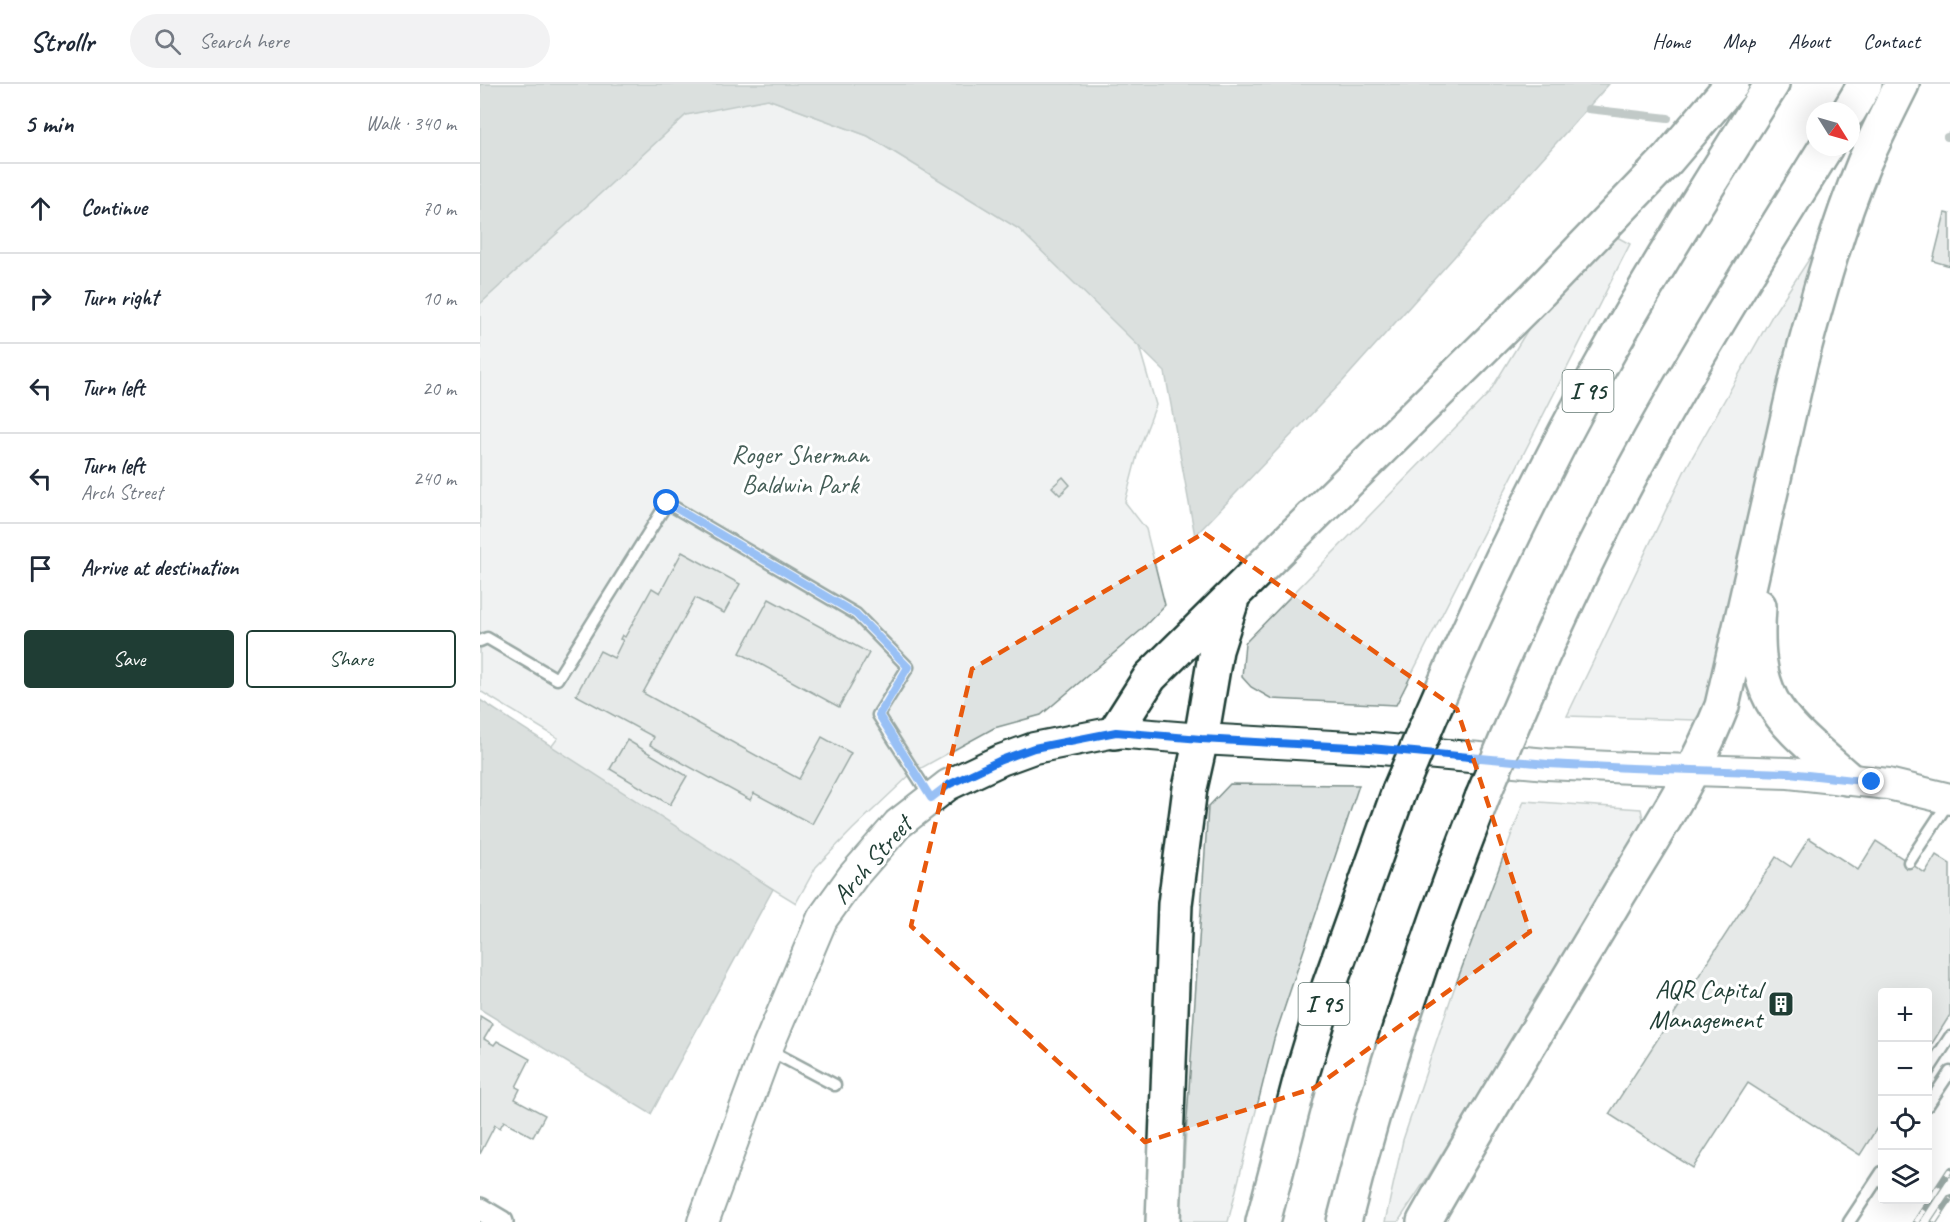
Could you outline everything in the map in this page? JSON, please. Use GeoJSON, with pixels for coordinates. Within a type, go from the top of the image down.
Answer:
{"type":"FeatureCollection","features":[{"type":"Feature","properties":{"kind":"highway"},"geometry":{"type":"LineString","coordinates":[[1116,732],[1150,677],[1421,412],[1630,200],[1701,123],[1732,84]]}},
{"type":"Feature","properties":{"kind":"highway","name":"I 95"},"geometry":{"type":"LineString","coordinates":[[1263,1222],[1301,1077],[1329,986],[1400,792],[1469,627],[1510,540],[1588,389],[1646,286],[1772,84]]}},
{"type":"Feature","properties":{"kind":"highway"},"geometry":{"type":"LineString","coordinates":[[1855,102],[1866,84]]}},
{"type":"Feature","properties":{"kind":"highway"},"geometry":{"type":"LineString","coordinates":[[1424,1222],[1692,770],[1722,706],[1800,364],[1831,255],[1864,164],[1902,84]]}},
{"type":"Feature","properties":{"kind":"highway"},"geometry":{"type":"LineString","coordinates":[[1344,1222],[1376,1104],[1435,921],[1482,798],[1542,656],[1626,484],[1723,315],[1820,156]]}},
{"type":"Feature","properties":{"kind":"highway"},"geometry":{"type":"LineString","coordinates":[[1779,455],[1761,583],[1757,647],[1760,666],[1770,700],[1780,716],[1846,778]]}},
{"type":"Feature","properties":{"kind":"highway"},"geometry":{"type":"LineString","coordinates":[[1163,1222],[1175,904],[1190,788],[1216,650],[1232,598]]}},
{"type":"Feature","properties":{"kind":"main road","name":"Arch Street"},"geometry":{"type":"LineString","coordinates":[[702,1222],[767,1049],[822,919],[853,876],[898,824],[948,785],[1001,760],[1034,748],[1116,732],[1370,748],[1548,764],[1766,772],[1846,778],[1916,789],[1950,799]]}},
{"type":"Feature","properties":{"kind":"street"},"geometry":{"type":"LineString","coordinates":[[480,1209],[502,1222]]}},
{"type":"Feature","properties":{"kind":"lane"},"geometry":{"type":"LineString","coordinates":[[480,641],[487,638],[557,679],[667,503],[856,614],[908,667],[879,715],[931,798]]}},
{"type":"Feature","properties":{"kind":"lane"},"geometry":{"type":"LineString","coordinates":[[1909,862],[1950,799]]}},
{"type":"Feature","properties":{"kind":"lane"},"geometry":{"type":"LineString","coordinates":[[1932,1065],[1950,1037]]}},
{"type":"Feature","properties":{"kind":"lane"},"geometry":{"type":"LineString","coordinates":[[767,1049],[835,1085]]}},
{"type":"Feature","properties":{"kind":"lane"},"geometry":{"type":"LineString","coordinates":[[1932,1099],[1950,1072]]}},
{"type":"Feature","properties":{"kind":"lane"},"geometry":{"type":"LineString","coordinates":[[1849,1222],[1878,1178]]}},
{"type":"Feature","properties":{"kind":"highlighted area"},"geometry":{"type":"Polygon","coordinates":[[[1204,533],[1457,709],[1530,932],[1314,1088],[1145,1142],[911,926],[972,669],[1204,533]]]}},
{"type":"Feature","properties":{"kind":"green space","name":"Roger Sherman Baldwin Park"},"geometry":{"type":"Polygon","coordinates":[[[768,99],[868,136],[1019,229],[1138,343],[1156,405],[1138,452],[1125,502],[1146,529],[1165,605],[1140,631],[1041,715],[994,728],[912,773],[816,867],[796,903],[548,751],[558,738],[480,691],[480,301],[686,115],[727,105],[768,99]]]}},
{"type":"Feature","properties":{"kind":"green space"},"geometry":{"type":"Polygon","coordinates":[[[1617,237],[1630,244],[1396,705],[1272,699],[1251,687],[1242,677],[1245,643],[1489,393],[1530,326],[1617,237]]]}},
{"type":"Feature","properties":{"kind":"green space"},"geometry":{"type":"Polygon","coordinates":[[[1819,244],[1706,705],[1695,720],[1567,716],[1685,470],[1772,316],[1819,244]]]}},
{"type":"Feature","properties":{"kind":"green space"},"geometry":{"type":"Polygon","coordinates":[[[1230,784],[1359,785],[1274,1039],[1228,1222],[1180,1222],[1208,807],[1230,784]]]}},
{"type":"Feature","properties":{"kind":"green space"},"geometry":{"type":"Polygon","coordinates":[[[1524,801],[1641,809],[1644,824],[1427,1178],[1398,1222],[1385,1222],[1403,1140],[1454,989],[1524,801]]]}},
{"type":"Feature","properties":{"kind":"shaded area"},"geometry":{"type":"Polygon","coordinates":[[[480,84],[1609,84],[1343,381],[1195,536],[1165,372],[1019,229],[868,136],[768,99],[686,115],[480,304],[480,84]]]}},
{"type":"Feature","properties":{"kind":"shaded area"},"geometry":{"type":"Polygon","coordinates":[[[480,700],[773,889],[651,1114],[480,1009],[480,700]]]}},
{"type":"Feature","properties":{"kind":"building"},"geometry":{"type":"Polygon","coordinates":[[[1945,213],[1950,214],[1950,266],[1933,261],[1945,213]]]}},
{"type":"Feature","properties":{"kind":"building"},"geometry":{"type":"Polygon","coordinates":[[[1063,477],[1070,485],[1060,495],[1052,487],[1063,477]]]}},
{"type":"Feature","properties":{"kind":"building"},"geometry":{"type":"Polygon","coordinates":[[[682,552],[740,584],[724,613],[695,598],[643,693],[799,779],[822,737],[851,753],[812,824],[754,793],[750,800],[650,745],[654,737],[576,695],[600,651],[614,658],[623,640],[620,639],[622,635],[625,637],[652,588],[660,593],[682,552]]]}},
{"type":"Feature","properties":{"kind":"building"},"geometry":{"type":"Polygon","coordinates":[[[769,599],[869,653],[839,707],[740,653],[769,599]]]}},
{"type":"Feature","properties":{"kind":"building"},"geometry":{"type":"Polygon","coordinates":[[[627,740],[687,776],[670,805],[610,769],[627,740]]]}},
{"type":"Feature","properties":{"kind":"building","name":"AQR Capital Management"},"geometry":{"type":"Polygon","coordinates":[[[1809,838],[1858,870],[1876,841],[1925,873],[1936,855],[1950,864],[1950,1015],[1932,1044],[1932,988],[1878,988],[1878,1126],[1860,1155],[1748,1083],[1693,1168],[1609,1114],[1776,857],[1791,867],[1809,838]]]}},
{"type":"Feature","properties":{"kind":"building"},"geometry":{"type":"Polygon","coordinates":[[[480,1016],[493,1024],[484,1039],[494,1045],[497,1041],[530,1059],[516,1087],[520,1089],[515,1099],[545,1115],[533,1137],[504,1121],[500,1128],[495,1125],[480,1154],[480,1016]]]}},
{"type":"Feature","properties":{"kind":"waterway"},"geometry":{"type":"LineString","coordinates":[[1588,109],[1668,118]]}},
{"type":"Feature","properties":{"kind":"railway"},"geometry":{"type":"LineString","coordinates":[[1916,1222],[1950,1170]]}},
{"type":"Feature","properties":{"kind":"railway"},"geometry":{"type":"LineString","coordinates":[[1934,1222],[1950,1198]]}},
{"type":"Feature","properties":{"kind":"place","name":"AQR Capital Management"},"geometry":{"type":"Point","coordinates":[1781,1004]}},
{"type":"Feature","properties":{"kind":"route"},"geometry":{"type":"LineString","coordinates":[[667,503],[856,614],[908,667],[879,715],[931,798],[948,785],[1001,760],[1034,748],[1116,732],[1370,748],[1548,764],[1789,773],[1872,782]]}}]}
